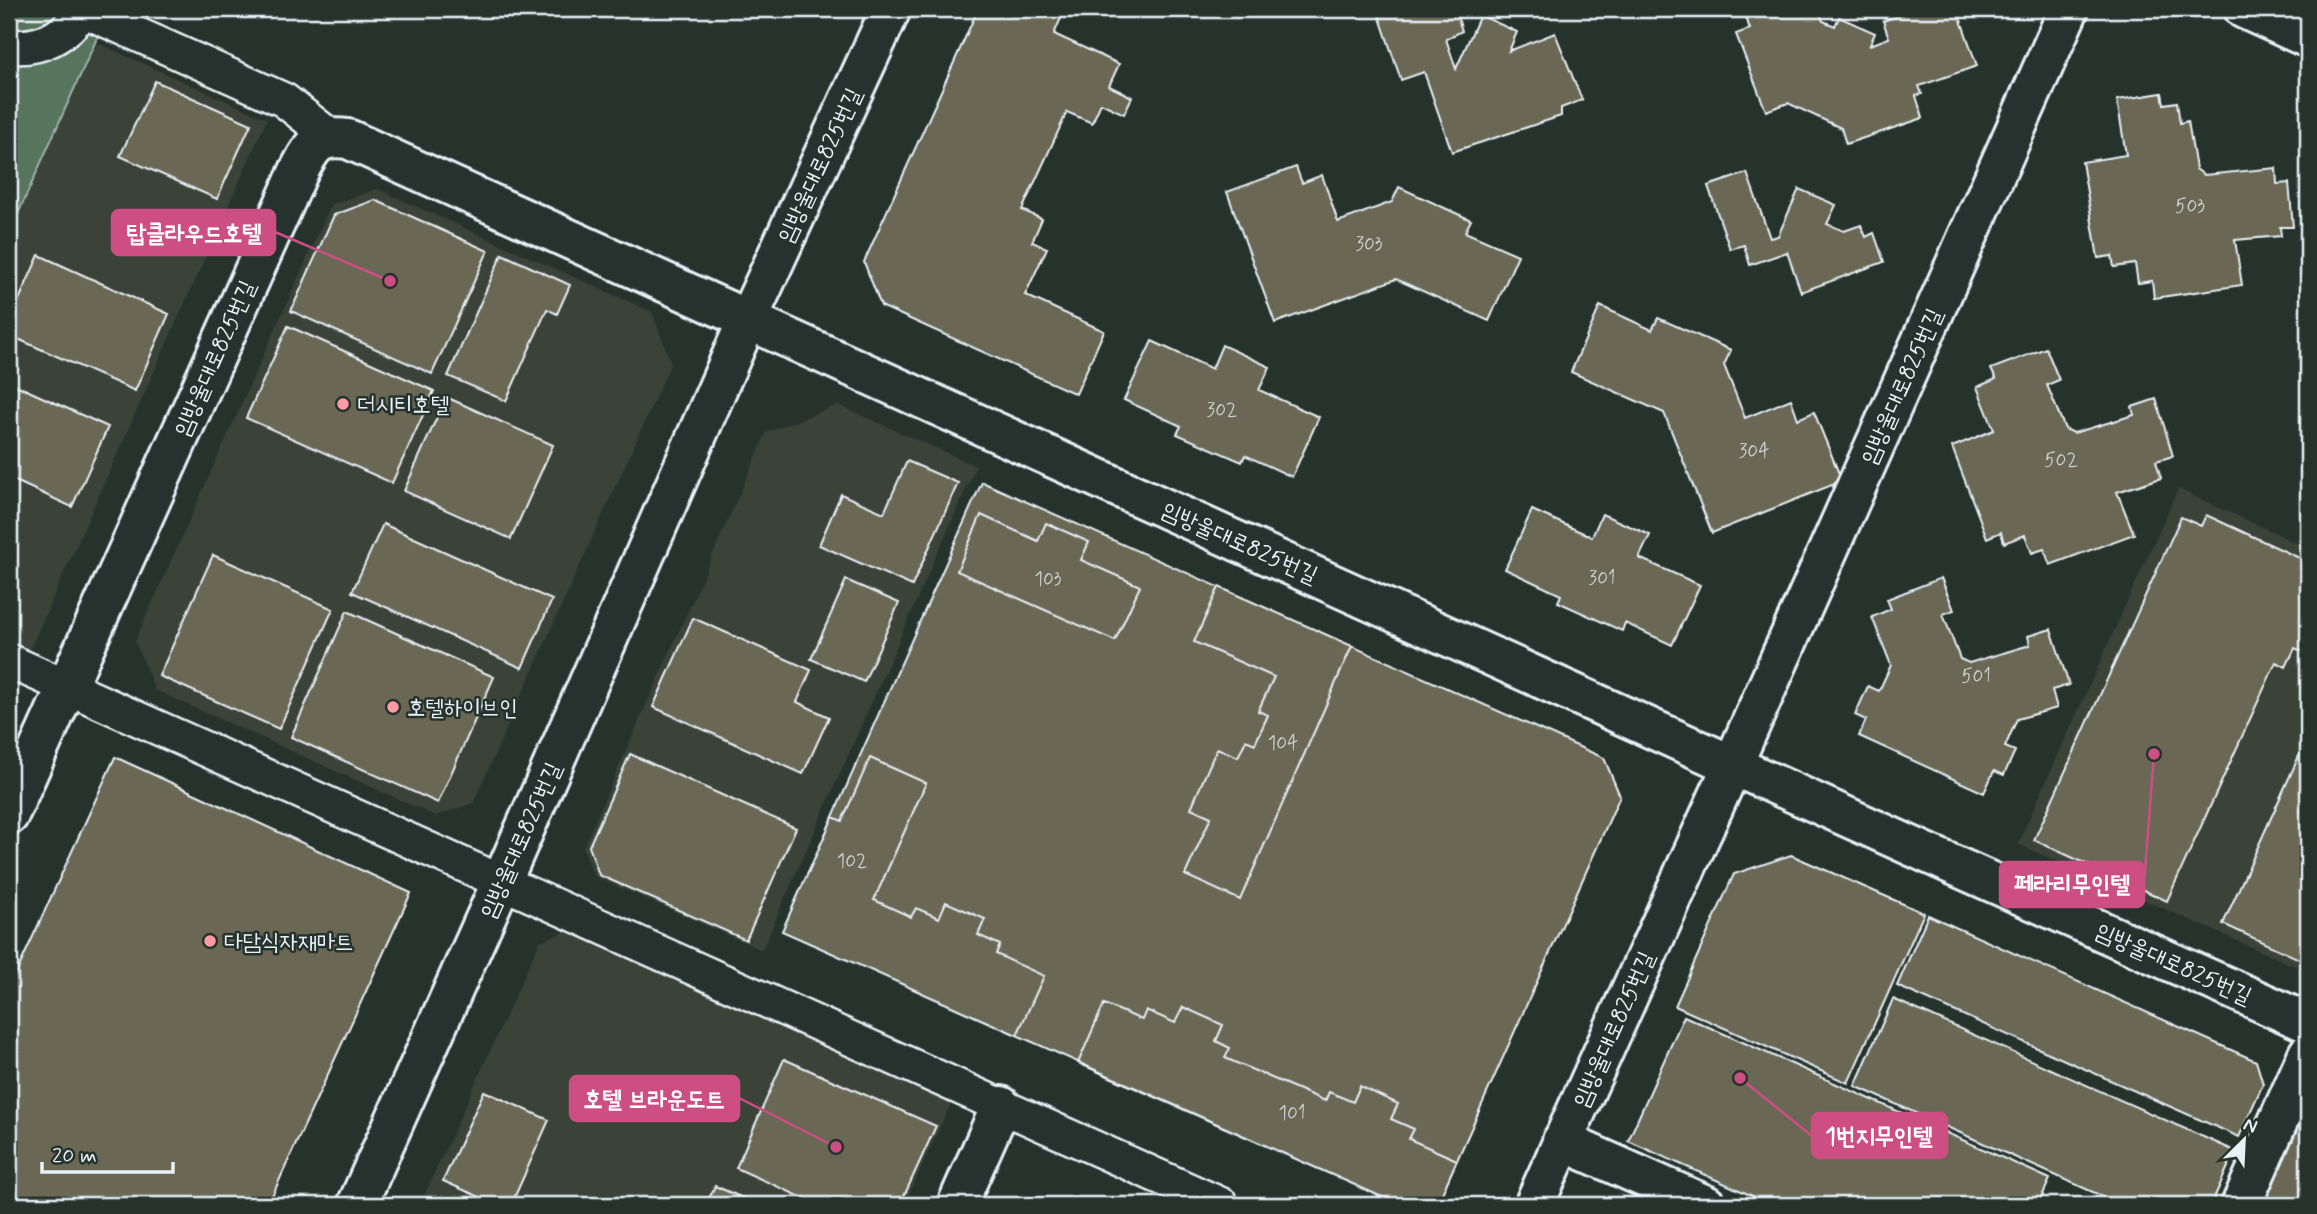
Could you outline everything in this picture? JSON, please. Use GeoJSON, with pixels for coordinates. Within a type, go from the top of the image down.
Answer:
{"type":"FeatureCollection","features":[{"type":"Feature","properties":{"kind":"street"},"geometry":{"type":"LineString","coordinates":[[9,46],[40,44],[59,36],[75,22],[84,9],[284,100],[331,137]]}},
{"type":"Feature","properties":{"kind":"street","name":"임방울대로825번길"},"geometry":{"type":"LineString","coordinates":[[357,1205],[747,321],[891,9]]}},
{"type":"Feature","properties":{"kind":"street","name":"임방울대로825번길"},"geometry":{"type":"LineString","coordinates":[[1534,1205],[1734,764],[2069,9]]}},
{"type":"Feature","properties":{"kind":"street"},"geometry":{"type":"LineString","coordinates":[[2244,9],[2308,38]]}},
{"type":"Feature","properties":{"kind":"street","name":"임방울대로825번길"},"geometry":{"type":"LineString","coordinates":[[9,815],[299,171],[312,146],[331,137],[348,139],[2308,1023]]}},
{"type":"Feature","properties":{"kind":"street"},"geometry":{"type":"LineString","coordinates":[[9,661],[1222,1205]]}},
{"type":"Feature","properties":{"kind":"street"},"geometry":{"type":"LineString","coordinates":[[2241,1205],[2308,1054]]}},
{"type":"Feature","properties":{"kind":"street"},"geometry":{"type":"LineString","coordinates":[[957,1205],[1001,1106]]}},
{"type":"Feature","properties":{"kind":"street"},"geometry":{"type":"LineString","coordinates":[[1562,1141],[1706,1205]]}},
{"type":"Feature","properties":{"kind":"shaded area"},"geometry":{"type":"Polygon","coordinates":[[[95,42],[267,119],[9,696],[9,234],[95,42]]]}},
{"type":"Feature","properties":{"kind":"shaded area"},"geometry":{"type":"Polygon","coordinates":[[[377,189],[652,312],[671,363],[473,803],[436,816],[155,690],[135,641],[331,205],[377,189]]]}},
{"type":"Feature","properties":{"kind":"shaded area"},"geometry":{"type":"Polygon","coordinates":[[[838,405],[976,466],[762,950],[594,876],[583,848],[767,432],[838,405]]]}},
{"type":"Feature","properties":{"kind":"shaded area"},"geometry":{"type":"Polygon","coordinates":[[[2178,489],[2308,548],[2308,972],[2018,844],[2178,489]]]}},
{"type":"Feature","properties":{"kind":"shaded area"},"geometry":{"type":"Polygon","coordinates":[[[573,929],[951,1103],[904,1205],[420,1205],[540,941],[573,929]]]}},
{"type":"Feature","properties":{"kind":"shaded area"},"geometry":{"type":"Polygon","coordinates":[[[1620,1193],[1648,1205],[1590,1205],[1620,1193]]]}},
{"type":"Feature","properties":{"kind":"green space"},"geometry":{"type":"Polygon","coordinates":[[[9,9],[110,9],[9,234],[9,9]]]}},
{"type":"Feature","properties":{"kind":"building"},"geometry":{"type":"Polygon","coordinates":[[[978,9],[1065,9],[1054,34],[1119,64],[1109,86],[1132,97],[1124,114],[1101,103],[1092,123],[1067,112],[1022,210],[1042,219],[1032,242],[1047,248],[1025,295],[1104,331],[1076,394],[881,306],[864,262],[978,9]]]}},
{"type":"Feature","properties":{"kind":"building"},"geometry":{"type":"Polygon","coordinates":[[[1377,9],[1455,9],[1462,31],[1446,39],[1456,69],[1480,15],[1517,32],[1509,51],[1555,33],[1582,100],[1561,108],[1561,116],[1452,152],[1424,72],[1401,80],[1377,9]]]}},
{"type":"Feature","properties":{"kind":"building"},"geometry":{"type":"Polygon","coordinates":[[[1753,9],[1818,9],[1823,21],[1835,26],[1839,17],[1875,33],[1870,45],[1889,38],[1883,21],[1920,9],[1957,9],[1977,66],[1919,86],[1922,94],[1916,96],[1923,118],[1846,144],[1841,128],[1788,103],[1766,111],[1736,34],[1750,29],[1744,13],[1753,9]]]}},
{"type":"Feature","properties":{"kind":"building"},"geometry":{"type":"Polygon","coordinates":[[[155,81],[251,124],[217,199],[120,156],[155,81]]]}},
{"type":"Feature","properties":{"kind":"building"},"geometry":{"type":"Polygon","coordinates":[[[2162,93],[2164,104],[2177,102],[2180,123],[2188,121],[2196,169],[2204,175],[2276,168],[2277,184],[2289,183],[2293,227],[2280,227],[2281,236],[2235,240],[2242,285],[2154,298],[2152,281],[2138,283],[2135,264],[2114,267],[2112,256],[2098,258],[2082,162],[2126,155],[2117,100],[2162,93]]]}},
{"type":"Feature","properties":{"kind":"building"},"geometry":{"type":"Polygon","coordinates":[[[1296,167],[1302,183],[1322,175],[1338,222],[1392,202],[1399,187],[1471,220],[1465,232],[1518,255],[1489,321],[1396,279],[1275,323],[1227,192],[1296,167]]]}},
{"type":"Feature","properties":{"kind":"building"},"geometry":{"type":"Polygon","coordinates":[[[1747,173],[1770,238],[1778,236],[1799,189],[1836,205],[1827,224],[1844,231],[1861,225],[1866,237],[1874,233],[1884,262],[1801,292],[1787,252],[1750,265],[1744,245],[1730,249],[1708,186],[1747,173]]]}},
{"type":"Feature","properties":{"kind":"building"},"geometry":{"type":"Polygon","coordinates":[[[375,200],[488,251],[432,374],[291,311],[334,215],[375,200]]]}},
{"type":"Feature","properties":{"kind":"building"},"geometry":{"type":"Polygon","coordinates":[[[502,254],[570,285],[557,314],[547,309],[506,401],[448,376],[502,254]]]}},
{"type":"Feature","properties":{"kind":"building"},"geometry":{"type":"Polygon","coordinates":[[[39,255],[169,314],[135,391],[9,335],[9,322],[39,255]]]}},
{"type":"Feature","properties":{"kind":"building"},"geometry":{"type":"Polygon","coordinates":[[[1600,306],[1652,330],[1658,318],[1731,350],[1724,365],[1745,418],[1791,399],[1798,419],[1814,412],[1842,481],[1712,533],[1664,413],[1571,372],[1600,306]]]}},
{"type":"Feature","properties":{"kind":"building"},"geometry":{"type":"Polygon","coordinates":[[[288,326],[434,391],[392,483],[246,418],[288,326]]]}},
{"type":"Feature","properties":{"kind":"building"},"geometry":{"type":"Polygon","coordinates":[[[1152,341],[1212,369],[1222,345],[1270,367],[1259,390],[1319,417],[1292,477],[1245,455],[1242,462],[1177,434],[1181,426],[1124,400],[1152,341]]]}},
{"type":"Feature","properties":{"kind":"building"},"geometry":{"type":"Polygon","coordinates":[[[2046,348],[2059,380],[2047,385],[2065,429],[2074,433],[2134,415],[2132,407],[2156,399],[2173,456],[2156,461],[2161,478],[2117,492],[2134,534],[2050,565],[2044,549],[2032,553],[2025,535],[2004,543],[2001,532],[1987,538],[1952,447],[1994,430],[1977,387],[1996,379],[1991,369],[2046,348]]]}},
{"type":"Feature","properties":{"kind":"building"},"geometry":{"type":"Polygon","coordinates":[[[9,382],[108,427],[72,507],[9,478],[9,382]]]}},
{"type":"Feature","properties":{"kind":"building"},"geometry":{"type":"Polygon","coordinates":[[[446,397],[553,445],[511,539],[404,491],[446,397]]]}},
{"type":"Feature","properties":{"kind":"building"},"geometry":{"type":"Polygon","coordinates":[[[907,461],[958,483],[912,586],[819,545],[841,494],[884,513],[907,461]]]}},
{"type":"Feature","properties":{"kind":"building"},"geometry":{"type":"Polygon","coordinates":[[[982,482],[1604,758],[1620,796],[1437,1205],[1400,1205],[782,931],[982,482]]]}},
{"type":"Feature","properties":{"kind":"building"},"geometry":{"type":"Polygon","coordinates":[[[1532,510],[1592,537],[1602,514],[1650,535],[1639,558],[1700,585],[1672,645],[1625,623],[1622,631],[1558,602],[1561,595],[1505,569],[1532,510]]]}},
{"type":"Feature","properties":{"kind":"building"},"geometry":{"type":"Polygon","coordinates":[[[981,515],[1038,541],[1046,523],[1089,542],[1081,560],[1140,586],[1115,641],[957,571],[981,515]]]}},
{"type":"Feature","properties":{"kind":"building"},"geometry":{"type":"Polygon","coordinates":[[[2206,515],[2308,562],[2308,654],[2295,648],[2286,667],[2276,662],[2167,901],[2034,840],[2181,517],[2201,526],[2206,515]]]}},
{"type":"Feature","properties":{"kind":"building"},"geometry":{"type":"Polygon","coordinates":[[[383,524],[552,600],[522,668],[352,592],[383,524]]]}},
{"type":"Feature","properties":{"kind":"building"},"geometry":{"type":"Polygon","coordinates":[[[213,555],[333,609],[279,729],[159,676],[213,555]]]}},
{"type":"Feature","properties":{"kind":"building"},"geometry":{"type":"Polygon","coordinates":[[[1941,578],[1954,610],[1943,614],[1960,659],[1969,663],[2030,645],[2028,636],[2051,629],[2069,685],[2052,690],[2057,708],[2017,719],[2005,747],[2015,751],[2004,775],[1994,771],[1984,793],[1859,736],[1866,720],[1855,715],[1868,686],[1879,691],[1891,665],[1872,617],[1891,609],[1887,599],[1941,578]]]}},
{"type":"Feature","properties":{"kind":"building"},"geometry":{"type":"Polygon","coordinates":[[[846,580],[899,603],[864,682],[811,659],[846,580]]]}},
{"type":"Feature","properties":{"kind":"building"},"geometry":{"type":"Polygon","coordinates":[[[1219,587],[1352,646],[1240,900],[1185,875],[1211,817],[1191,808],[1217,748],[1238,757],[1246,740],[1255,744],[1268,715],[1258,711],[1274,677],[1194,642],[1219,587]]]}},
{"type":"Feature","properties":{"kind":"building","name":"호텔하이브인"},"geometry":{"type":"Polygon","coordinates":[[[347,611],[494,677],[438,803],[291,737],[347,611]]]}},
{"type":"Feature","properties":{"kind":"building"},"geometry":{"type":"Polygon","coordinates":[[[693,618],[811,670],[797,702],[829,717],[803,774],[653,707],[693,618]]]}},
{"type":"Feature","properties":{"kind":"building"},"geometry":{"type":"Polygon","coordinates":[[[2308,736],[2308,963],[2223,924],[2308,736]]]}},
{"type":"Feature","properties":{"kind":"building"},"geometry":{"type":"Polygon","coordinates":[[[630,754],[796,828],[746,940],[599,875],[589,846],[630,754]]]}},
{"type":"Feature","properties":{"kind":"building","name":"다담식자재마트"},"geometry":{"type":"Polygon","coordinates":[[[115,757],[411,893],[268,1205],[9,1205],[9,989],[115,757]]]}},
{"type":"Feature","properties":{"kind":"building"},"geometry":{"type":"Polygon","coordinates":[[[870,758],[926,783],[874,900],[911,917],[916,908],[939,918],[946,902],[985,919],[978,935],[1000,945],[996,954],[1044,976],[1017,1035],[782,931],[833,817],[842,821],[870,758]]]}},
{"type":"Feature","properties":{"kind":"building"},"geometry":{"type":"Polygon","coordinates":[[[1791,855],[1924,913],[1848,1083],[1675,1006],[1734,874],[1791,855]]]}},
{"type":"Feature","properties":{"kind":"building"},"geometry":{"type":"Polygon","coordinates":[[[1928,915],[2256,1061],[2263,1084],[2239,1137],[1897,986],[1928,915]]]}},
{"type":"Feature","properties":{"kind":"building"},"geometry":{"type":"Polygon","coordinates":[[[1893,999],[2235,1151],[2211,1205],[2122,1205],[1855,1086],[1893,999]]]}},
{"type":"Feature","properties":{"kind":"building"},"geometry":{"type":"Polygon","coordinates":[[[1104,1004],[1142,1020],[1146,1010],[1175,1023],[1183,1007],[1223,1025],[1216,1041],[1230,1048],[1225,1058],[1325,1101],[1329,1092],[1353,1102],[1360,1086],[1398,1104],[1391,1119],[1414,1129],[1409,1139],[1457,1160],[1437,1205],[1400,1205],[1078,1063],[1104,1004]]]}},
{"type":"Feature","properties":{"kind":"building"},"geometry":{"type":"Polygon","coordinates":[[[1684,1016],[2050,1179],[2038,1205],[1773,1205],[1628,1141],[1684,1016]]]}},
{"type":"Feature","properties":{"kind":"building"},"geometry":{"type":"Polygon","coordinates":[[[784,1059],[936,1126],[900,1205],[819,1205],[736,1168],[784,1059]]]}},
{"type":"Feature","properties":{"kind":"building"},"geometry":{"type":"Polygon","coordinates":[[[484,1091],[549,1120],[511,1205],[498,1205],[443,1181],[484,1091]]]}},
{"type":"Feature","properties":{"kind":"building"},"geometry":{"type":"Polygon","coordinates":[[[2308,1100],[2308,1205],[2261,1205],[2308,1100]]]}},
{"type":"Feature","properties":{"kind":"building"},"geometry":{"type":"Polygon","coordinates":[[[715,1186],[759,1205],[706,1205],[715,1186]]]}},
{"type":"Feature","properties":{"kind":"place","name":"탑클라우드호텔"},"geometry":{"type":"Point","coordinates":[390,281]}},
{"type":"Feature","properties":{"kind":"place","name":"더시티호텔"},"geometry":{"type":"Point","coordinates":[343,404]}},
{"type":"Feature","properties":{"kind":"place","name":"호텔하이브인"},"geometry":{"type":"Point","coordinates":[393,707]}},
{"type":"Feature","properties":{"kind":"place","name":"페라리무인텔"},"geometry":{"type":"Point","coordinates":[2154,754]}},
{"type":"Feature","properties":{"kind":"place","name":"다담식자재마트"},"geometry":{"type":"Point","coordinates":[210,941]}},
{"type":"Feature","properties":{"kind":"place","name":"1번지무인텔"},"geometry":{"type":"Point","coordinates":[1740,1078]}},
{"type":"Feature","properties":{"kind":"place","name":"호텔 브라운도트"},"geometry":{"type":"Point","coordinates":[836,1147]}}]}
